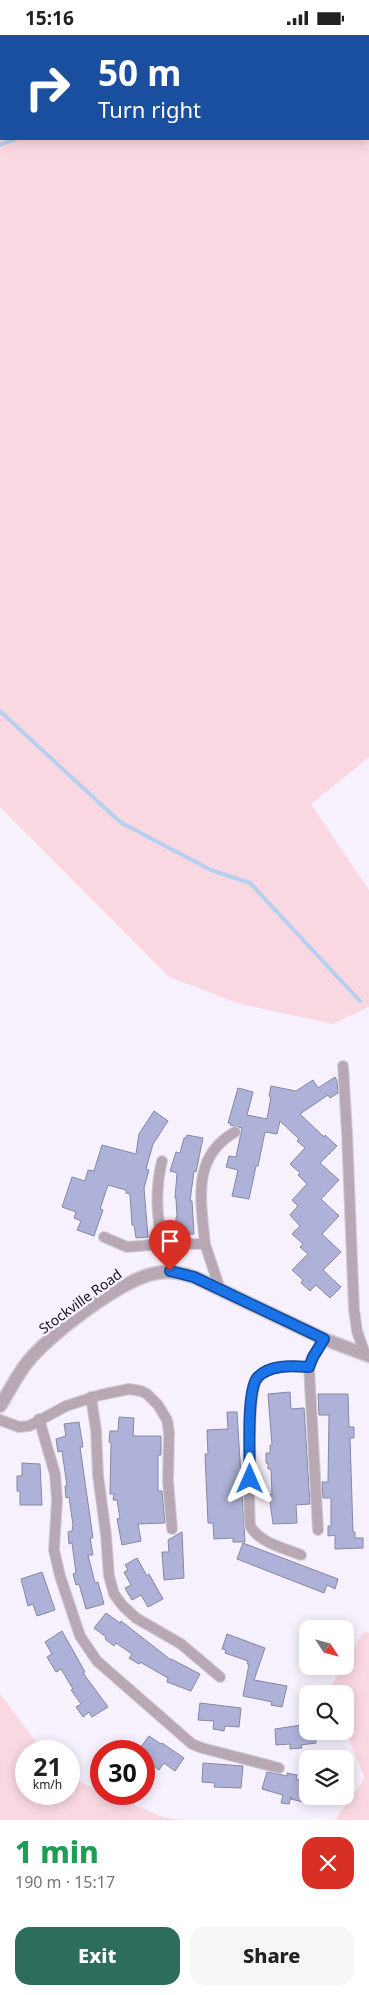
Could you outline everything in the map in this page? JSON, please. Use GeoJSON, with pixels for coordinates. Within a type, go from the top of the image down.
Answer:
{"type":"FeatureCollection","features":[{"type":"Feature","properties":{"kind":"street"},"geometry":{"type":"LineString","coordinates":[[343,1066],[348,1133],[354,1309],[357,1331],[367,1355]]}},
{"type":"Feature","properties":{"kind":"street"},"geometry":{"type":"LineString","coordinates":[[220,1289],[205,1244],[201,1201],[202,1178],[212,1150],[222,1139],[235,1132]]}},
{"type":"Feature","properties":{"kind":"street"},"geometry":{"type":"LineString","coordinates":[[162,1161],[157,1180],[157,1199],[163,1244]]}},
{"type":"Feature","properties":{"kind":"street"},"geometry":{"type":"LineString","coordinates":[[104,1237],[127,1247],[163,1244],[205,1244]]}},
{"type":"Feature","properties":{"kind":"street","name":"Stockville Road"},"geometry":{"type":"LineString","coordinates":[[0,1406],[16,1379],[35,1354],[78,1317],[128,1283],[144,1276],[170,1271],[194,1277],[324,1339],[367,1355]]}},
{"type":"Feature","properties":{"kind":"street"},"geometry":{"type":"LineString","coordinates":[[318,1529],[309,1367],[324,1339]]}},
{"type":"Feature","properties":{"kind":"street"},"geometry":{"type":"LineString","coordinates":[[301,1555],[265,1540],[254,1532],[250,1526],[250,1419],[252,1392],[254,1383],[259,1376],[267,1371],[284,1367],[309,1367]]}},
{"type":"Feature","properties":{"kind":"street"},"geometry":{"type":"LineString","coordinates":[[0,1420],[19,1427],[29,1426],[66,1406],[91,1397],[119,1390],[134,1389],[147,1394],[164,1412],[167,1420],[169,1432],[168,1481],[172,1529]]}},
{"type":"Feature","properties":{"kind":"street"},"geometry":{"type":"LineString","coordinates":[[91,1397],[96,1430],[98,1475],[109,1576],[114,1594],[136,1618],[181,1644],[220,1677]]}},
{"type":"Feature","properties":{"kind":"street"},"geometry":{"type":"LineString","coordinates":[[40,1419],[55,1474],[54,1545],[57,1564],[80,1636],[85,1646],[97,1661],[192,1744],[279,1767]]}},
{"type":"Feature","properties":{"kind":"shaded area"},"geometry":{"type":"Polygon","coordinates":[[[0,140],[369,140],[369,757],[311,804],[369,890],[369,1007],[333,1024],[240,1004],[169,977],[0,807],[0,140]]]}},
{"type":"Feature","properties":{"kind":"shaded area"},"geometry":{"type":"Polygon","coordinates":[[[364,1631],[369,1633],[369,1820],[335,1820],[346,1805],[354,1805],[354,1793],[365,1778],[349,1740],[354,1740],[354,1685],[332,1685],[338,1675],[354,1675],[354,1647],[364,1631]]]}},
{"type":"Feature","properties":{"kind":"shaded area"},"geometry":{"type":"Polygon","coordinates":[[[0,1694],[35,1740],[15,1740],[15,1805],[80,1805],[80,1782],[90,1786],[90,1805],[134,1805],[163,1817],[182,1820],[0,1820],[0,1694]]]}},
{"type":"Feature","properties":{"kind":"building"},"geometry":{"type":"Polygon","coordinates":[[[335,1077],[338,1093],[330,1098],[328,1095],[300,1114],[324,1137],[325,1135],[337,1146],[320,1163],[339,1180],[321,1199],[339,1216],[322,1234],[341,1252],[323,1270],[341,1287],[330,1298],[316,1285],[310,1291],[301,1283],[303,1280],[292,1270],[308,1254],[300,1247],[303,1244],[292,1234],[300,1226],[290,1215],[298,1206],[292,1200],[307,1184],[298,1175],[300,1173],[290,1164],[305,1148],[297,1141],[299,1139],[280,1121],[277,1134],[265,1132],[249,1199],[232,1196],[238,1170],[226,1167],[229,1156],[236,1157],[242,1128],[228,1123],[238,1088],[253,1092],[247,1115],[267,1119],[271,1086],[296,1091],[313,1080],[318,1088],[335,1077]]]}},
{"type":"Feature","properties":{"kind":"building"},"geometry":{"type":"Polygon","coordinates":[[[154,1111],[168,1121],[153,1144],[146,1169],[149,1170],[144,1188],[148,1237],[136,1238],[134,1225],[132,1225],[130,1194],[126,1193],[126,1190],[108,1185],[100,1209],[103,1210],[94,1236],[77,1230],[81,1221],[74,1218],[76,1212],[62,1207],[72,1177],[85,1181],[88,1170],[94,1171],[102,1145],[136,1154],[139,1134],[154,1111]]]}},
{"type":"Feature","properties":{"kind":"building"},"geometry":{"type":"Polygon","coordinates":[[[187,1135],[203,1138],[196,1172],[194,1171],[190,1201],[192,1201],[194,1234],[179,1235],[179,1232],[176,1232],[175,1198],[177,1173],[170,1171],[176,1152],[180,1153],[184,1138],[187,1135]]]}},
{"type":"Feature","properties":{"kind":"building"},"geometry":{"type":"Polygon","coordinates":[[[290,1392],[291,1409],[304,1408],[310,1504],[296,1505],[297,1523],[273,1524],[269,1495],[272,1494],[271,1469],[268,1469],[268,1463],[266,1463],[266,1453],[270,1453],[270,1445],[272,1445],[268,1394],[290,1392]]]}},
{"type":"Feature","properties":{"kind":"building"},"geometry":{"type":"Polygon","coordinates":[[[318,1394],[348,1394],[349,1427],[354,1427],[354,1438],[350,1438],[353,1532],[355,1532],[355,1538],[363,1538],[363,1548],[335,1549],[335,1535],[328,1536],[328,1526],[331,1526],[331,1498],[323,1498],[322,1482],[328,1482],[329,1415],[319,1415],[318,1394]]]}},
{"type":"Feature","properties":{"kind":"building"},"geometry":{"type":"Polygon","coordinates":[[[227,1412],[237,1412],[245,1542],[233,1542],[233,1538],[214,1539],[213,1523],[208,1523],[205,1454],[208,1454],[207,1430],[228,1429],[227,1412]]]}},
{"type":"Feature","properties":{"kind":"building"},"geometry":{"type":"Polygon","coordinates":[[[119,1417],[134,1418],[133,1436],[161,1436],[161,1455],[158,1455],[158,1491],[162,1491],[165,1523],[138,1524],[141,1541],[122,1545],[117,1519],[120,1518],[117,1500],[113,1500],[114,1494],[110,1494],[110,1431],[118,1431],[119,1417]]]}},
{"type":"Feature","properties":{"kind":"building"},"geometry":{"type":"Polygon","coordinates":[[[79,1422],[83,1447],[80,1447],[93,1538],[90,1538],[93,1555],[88,1555],[95,1583],[98,1582],[104,1604],[86,1609],[79,1584],[76,1585],[73,1574],[76,1573],[72,1543],[69,1544],[68,1532],[72,1531],[73,1525],[69,1497],[66,1498],[65,1486],[67,1486],[62,1451],[58,1452],[56,1439],[66,1436],[64,1424],[79,1422]]]}},
{"type":"Feature","properties":{"kind":"building"},"geometry":{"type":"Polygon","coordinates":[[[22,1463],[40,1464],[42,1505],[20,1505],[20,1491],[17,1491],[17,1476],[22,1476],[22,1463]]]}},
{"type":"Feature","properties":{"kind":"building"},"geometry":{"type":"Polygon","coordinates":[[[182,1532],[184,1578],[164,1580],[162,1552],[169,1552],[168,1540],[182,1532]]]}},
{"type":"Feature","properties":{"kind":"building"},"geometry":{"type":"Polygon","coordinates":[[[243,1543],[338,1579],[335,1589],[327,1585],[324,1593],[237,1559],[243,1543]]]}},
{"type":"Feature","properties":{"kind":"building"},"geometry":{"type":"Polygon","coordinates":[[[137,1558],[147,1576],[149,1574],[163,1599],[148,1607],[141,1595],[132,1600],[125,1588],[131,1585],[124,1572],[128,1570],[125,1565],[137,1558]]]}},
{"type":"Feature","properties":{"kind":"building"},"geometry":{"type":"Polygon","coordinates":[[[42,1572],[55,1610],[37,1616],[33,1604],[28,1606],[21,1579],[42,1572]]]}},
{"type":"Feature","properties":{"kind":"building"},"geometry":{"type":"Polygon","coordinates":[[[106,1613],[120,1623],[121,1621],[171,1660],[200,1674],[191,1691],[167,1682],[168,1678],[129,1658],[132,1654],[116,1643],[114,1646],[105,1639],[106,1637],[94,1628],[106,1613]]]}},
{"type":"Feature","properties":{"kind":"building"},"geometry":{"type":"Polygon","coordinates":[[[62,1631],[85,1672],[83,1673],[108,1707],[92,1717],[89,1712],[83,1717],[76,1707],[81,1704],[71,1690],[73,1689],[61,1669],[56,1672],[47,1657],[52,1654],[45,1642],[62,1631]]]}},
{"type":"Feature","properties":{"kind":"building"},"geometry":{"type":"Polygon","coordinates":[[[227,1634],[265,1648],[254,1680],[287,1686],[282,1707],[271,1705],[272,1702],[243,1696],[249,1664],[247,1664],[248,1661],[225,1653],[226,1650],[222,1649],[227,1634]]]}},
{"type":"Feature","properties":{"kind":"building"},"geometry":{"type":"Polygon","coordinates":[[[200,1703],[241,1708],[239,1727],[225,1726],[224,1731],[213,1729],[214,1721],[198,1720],[200,1703]]]}},
{"type":"Feature","properties":{"kind":"building"},"geometry":{"type":"Polygon","coordinates":[[[299,1725],[299,1740],[316,1740],[316,1743],[301,1745],[302,1748],[290,1749],[290,1744],[276,1745],[275,1729],[299,1725]]]}},
{"type":"Feature","properties":{"kind":"building"},"geometry":{"type":"Polygon","coordinates":[[[149,1736],[155,1740],[146,1740],[149,1736]]]}},
{"type":"Feature","properties":{"kind":"building"},"geometry":{"type":"Polygon","coordinates":[[[155,1740],[184,1758],[175,1771],[164,1763],[159,1770],[155,1767],[155,1740]]]}},
{"type":"Feature","properties":{"kind":"building"},"geometry":{"type":"Polygon","coordinates":[[[203,1763],[243,1766],[241,1788],[214,1787],[215,1783],[202,1782],[203,1763]]]}},
{"type":"Feature","properties":{"kind":"building"},"geometry":{"type":"Polygon","coordinates":[[[267,1772],[287,1776],[287,1773],[297,1775],[296,1779],[299,1780],[299,1801],[291,1799],[291,1797],[289,1804],[281,1803],[283,1795],[262,1789],[267,1772]]]}},
{"type":"Feature","properties":{"kind":"waterway"},"geometry":{"type":"LineString","coordinates":[[0,145],[12,140]]}},
{"type":"Feature","properties":{"kind":"waterway"},"geometry":{"type":"LineString","coordinates":[[0,711],[120,822],[211,870],[250,883],[360,1001]]}},
{"type":"Feature","properties":{"kind":"route"},"geometry":{"type":"LineString","coordinates":[[170,1271],[194,1277],[324,1339],[309,1367],[292,1366],[276,1369],[259,1376],[254,1383],[250,1419],[250,1479]]}}]}
